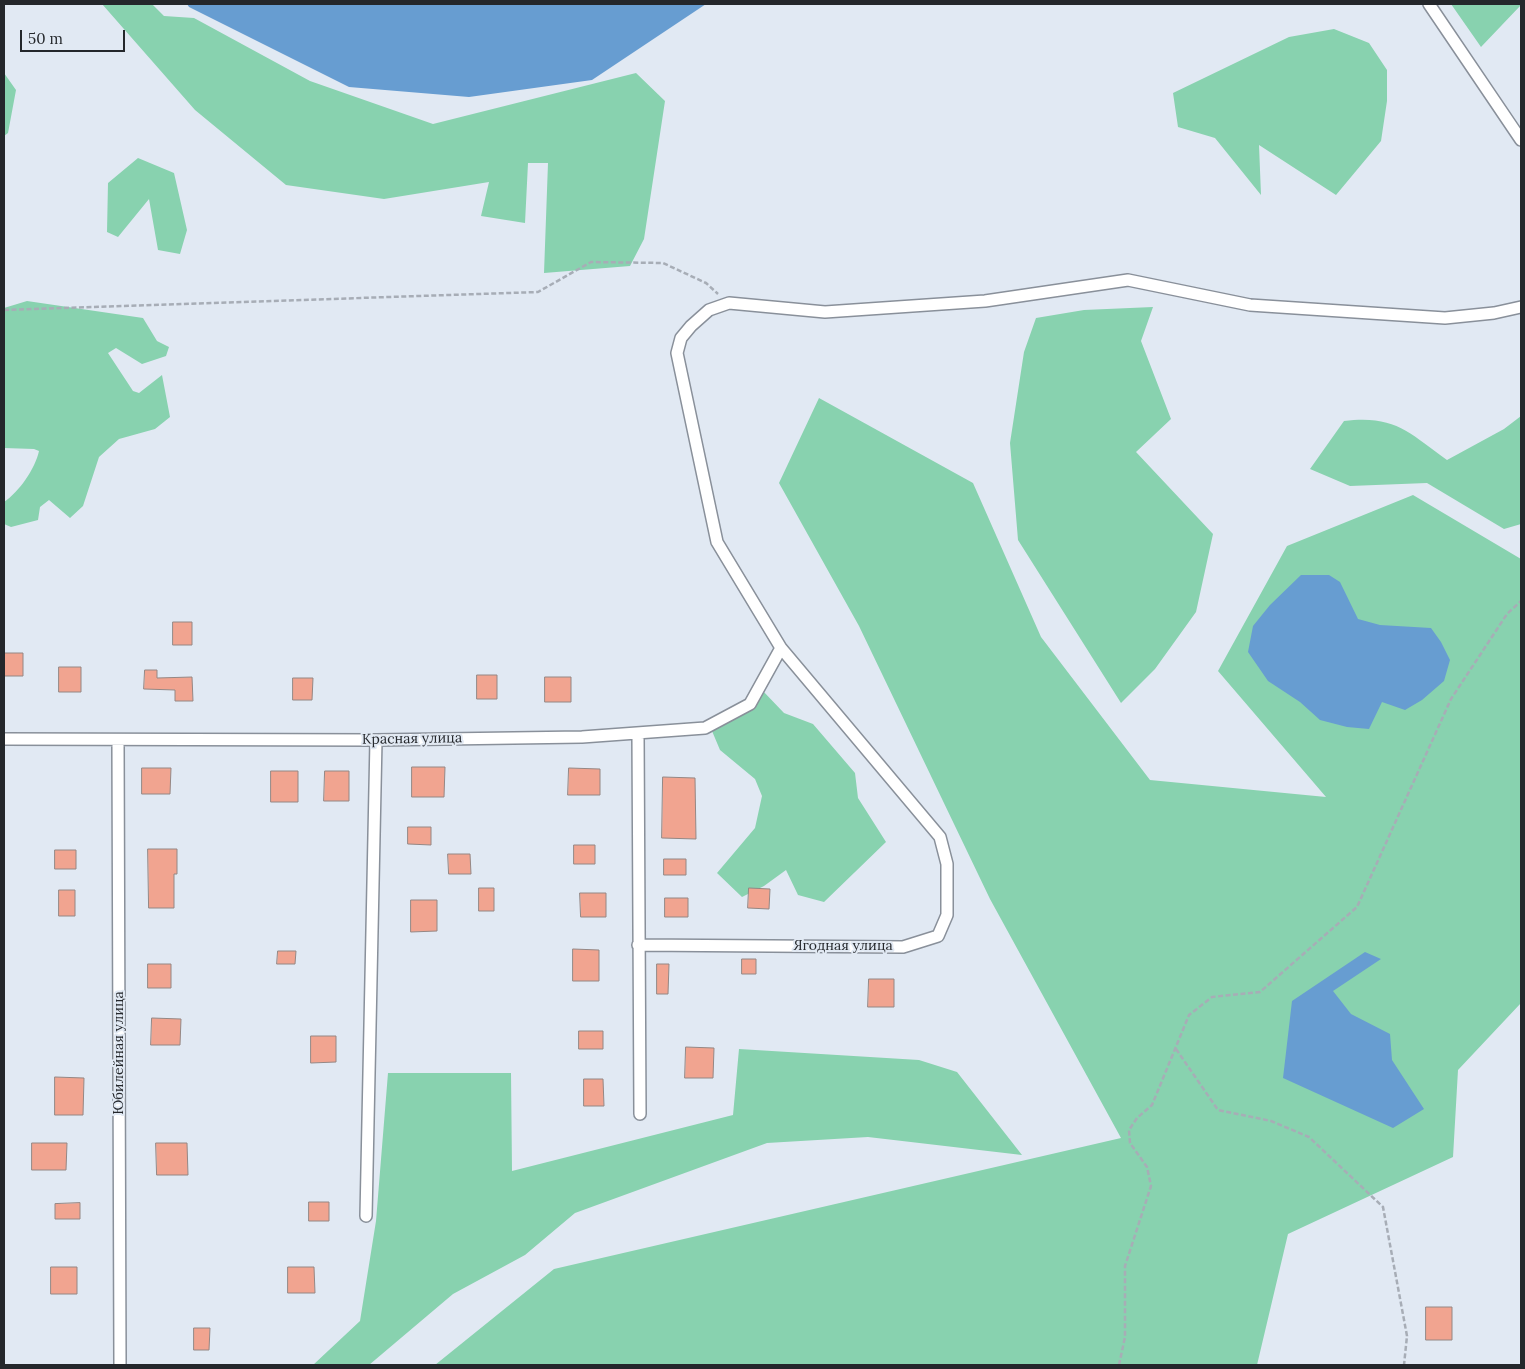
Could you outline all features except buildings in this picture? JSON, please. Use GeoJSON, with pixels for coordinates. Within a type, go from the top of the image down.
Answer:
{"type":"FeatureCollection","features":[{"type":"Feature","properties":{"kind":"street"},"geometry":{"type":"LineString","coordinates":[[1430,4],[1521,140]]}},
{"type":"Feature","properties":{"kind":"street"},"geometry":{"type":"LineString","coordinates":[[729,303],[825,312],[985,301],[1128,280],[1250,305],[1445,318],[1494,313],[1521,307]]}},
{"type":"Feature","properties":{"kind":"street","name":"Ягодная улица"},"geometry":{"type":"LineString","coordinates":[[638,945],[903,947],[938,936],[947,915],[947,864],[940,837],[781,648],[717,542],[677,353],[681,338],[691,326],[709,310],[729,303]]}},
{"type":"Feature","properties":{"kind":"street","name":"Красная улица"},"geometry":{"type":"LineString","coordinates":[[4,739],[118,741],[376,740],[638,734],[705,728],[750,704],[781,648]]}},
{"type":"Feature","properties":{"kind":"street"},"geometry":{"type":"LineString","coordinates":[[638,734],[640,1114]]}},
{"type":"Feature","properties":{"kind":"street"},"geometry":{"type":"LineString","coordinates":[[366,1216],[376,740]]}},
{"type":"Feature","properties":{"kind":"street","name":"Юбилейная улица"},"geometry":{"type":"LineString","coordinates":[[118,741],[120,1365]]}},
{"type":"Feature","properties":{"kind":"path"},"geometry":{"type":"LineString","coordinates":[[4,310],[538,292],[592,262],[662,263],[706,284],[729,303]]}},
{"type":"Feature","properties":{"kind":"path"},"geometry":{"type":"LineString","coordinates":[[1119,1365],[1125,1337],[1125,1266],[1151,1186],[1147,1167],[1130,1143],[1129,1130],[1136,1118],[1152,1105],[1189,1015],[1212,997],[1260,992],[1357,907],[1451,699],[1507,614],[1521,601]]}},
{"type":"Feature","properties":{"kind":"path"},"geometry":{"type":"LineString","coordinates":[[1176,1049],[1218,1110],[1271,1121],[1309,1137],[1383,1207],[1407,1336],[1404,1365]]}},
{"type":"Feature","properties":{"kind":"green space"},"geometry":{"type":"Polygon","coordinates":[[[102,4],[152,4],[164,16],[194,18],[310,81],[433,124],[636,73],[665,101],[644,239],[630,266],[544,273],[548,163],[528,163],[525,223],[481,216],[489,182],[384,199],[286,185],[195,110],[102,4]]]}},
{"type":"Feature","properties":{"kind":"green space"},"geometry":{"type":"Polygon","coordinates":[[[1451,4],[1521,4],[1521,5],[1481,47],[1451,4]]]}},
{"type":"Feature","properties":{"kind":"green space"},"geometry":{"type":"Polygon","coordinates":[[[1334,29],[1369,43],[1387,70],[1387,101],[1381,141],[1336,195],[1259,145],[1261,195],[1215,138],[1178,127],[1173,93],[1289,37],[1334,29]]]}},
{"type":"Feature","properties":{"kind":"green space"},"geometry":{"type":"Polygon","coordinates":[[[4,73],[16,90],[8,133],[4,136],[4,73]]]}},
{"type":"Feature","properties":{"kind":"green space"},"geometry":{"type":"Polygon","coordinates":[[[138,158],[174,173],[187,230],[180,254],[158,250],[149,199],[118,237],[107,232],[108,183],[138,158]]]}},
{"type":"Feature","properties":{"kind":"green space"},"geometry":{"type":"Polygon","coordinates":[[[27,301],[143,318],[157,341],[169,347],[166,356],[142,364],[116,348],[108,353],[133,391],[139,393],[162,375],[170,417],[155,429],[119,439],[99,457],[83,506],[70,518],[49,500],[40,507],[38,520],[11,527],[4,524],[4,502],[26,480],[39,451],[34,449],[4,448],[4,308],[27,301]]]}},
{"type":"Feature","properties":{"kind":"green space"},"geometry":{"type":"Polygon","coordinates":[[[1153,307],[1141,341],[1171,419],[1136,452],[1213,534],[1196,612],[1155,669],[1121,703],[1018,540],[1010,443],[1024,352],[1036,318],[1084,310],[1153,307]]]}},
{"type":"Feature","properties":{"kind":"green space"},"geometry":{"type":"Polygon","coordinates":[[[819,398],[973,483],[1041,637],[1150,780],[1326,797],[1218,671],[1287,546],[1413,495],[1521,559],[1521,1003],[1458,1070],[1453,1157],[1288,1234],[1257,1365],[435,1365],[554,1269],[1121,1138],[990,899],[859,626],[779,483],[819,398]]]}},
{"type":"Feature","properties":{"kind":"green space"},"geometry":{"type":"Polygon","coordinates":[[[1521,416],[1521,524],[1504,529],[1427,483],[1350,486],[1310,469],[1344,421],[1361,420],[1389,423],[1411,434],[1447,460],[1504,429],[1521,416]]]}},
{"type":"Feature","properties":{"kind":"green space"},"geometry":{"type":"Polygon","coordinates":[[[762,690],[784,713],[813,724],[855,773],[858,798],[886,842],[824,902],[798,895],[786,870],[764,886],[742,897],[717,873],[755,828],[762,796],[755,779],[720,750],[712,731],[762,690]]]}},
{"type":"Feature","properties":{"kind":"green space"},"geometry":{"type":"Polygon","coordinates":[[[739,1049],[919,1060],[957,1072],[1022,1155],[868,1137],[767,1143],[575,1213],[525,1255],[453,1294],[369,1365],[313,1365],[360,1321],[376,1221],[388,1073],[511,1073],[512,1171],[733,1115],[739,1049]]]}},
{"type":"Feature","properties":{"kind":"water"},"geometry":{"type":"Polygon","coordinates":[[[187,4],[706,4],[592,80],[469,97],[349,87],[189,7],[187,4]]]}},
{"type":"Feature","properties":{"kind":"water"},"geometry":{"type":"Polygon","coordinates":[[[1301,575],[1329,575],[1340,582],[1358,619],[1380,625],[1431,628],[1450,660],[1444,681],[1422,700],[1405,710],[1382,702],[1369,729],[1347,727],[1320,720],[1300,702],[1268,681],[1248,652],[1253,626],[1270,605],[1301,575]]]}},
{"type":"Feature","properties":{"kind":"water"},"geometry":{"type":"Polygon","coordinates":[[[1365,952],[1381,959],[1333,991],[1351,1014],[1390,1034],[1392,1060],[1424,1109],[1393,1128],[1283,1078],[1292,1001],[1365,952]]]}}]}
